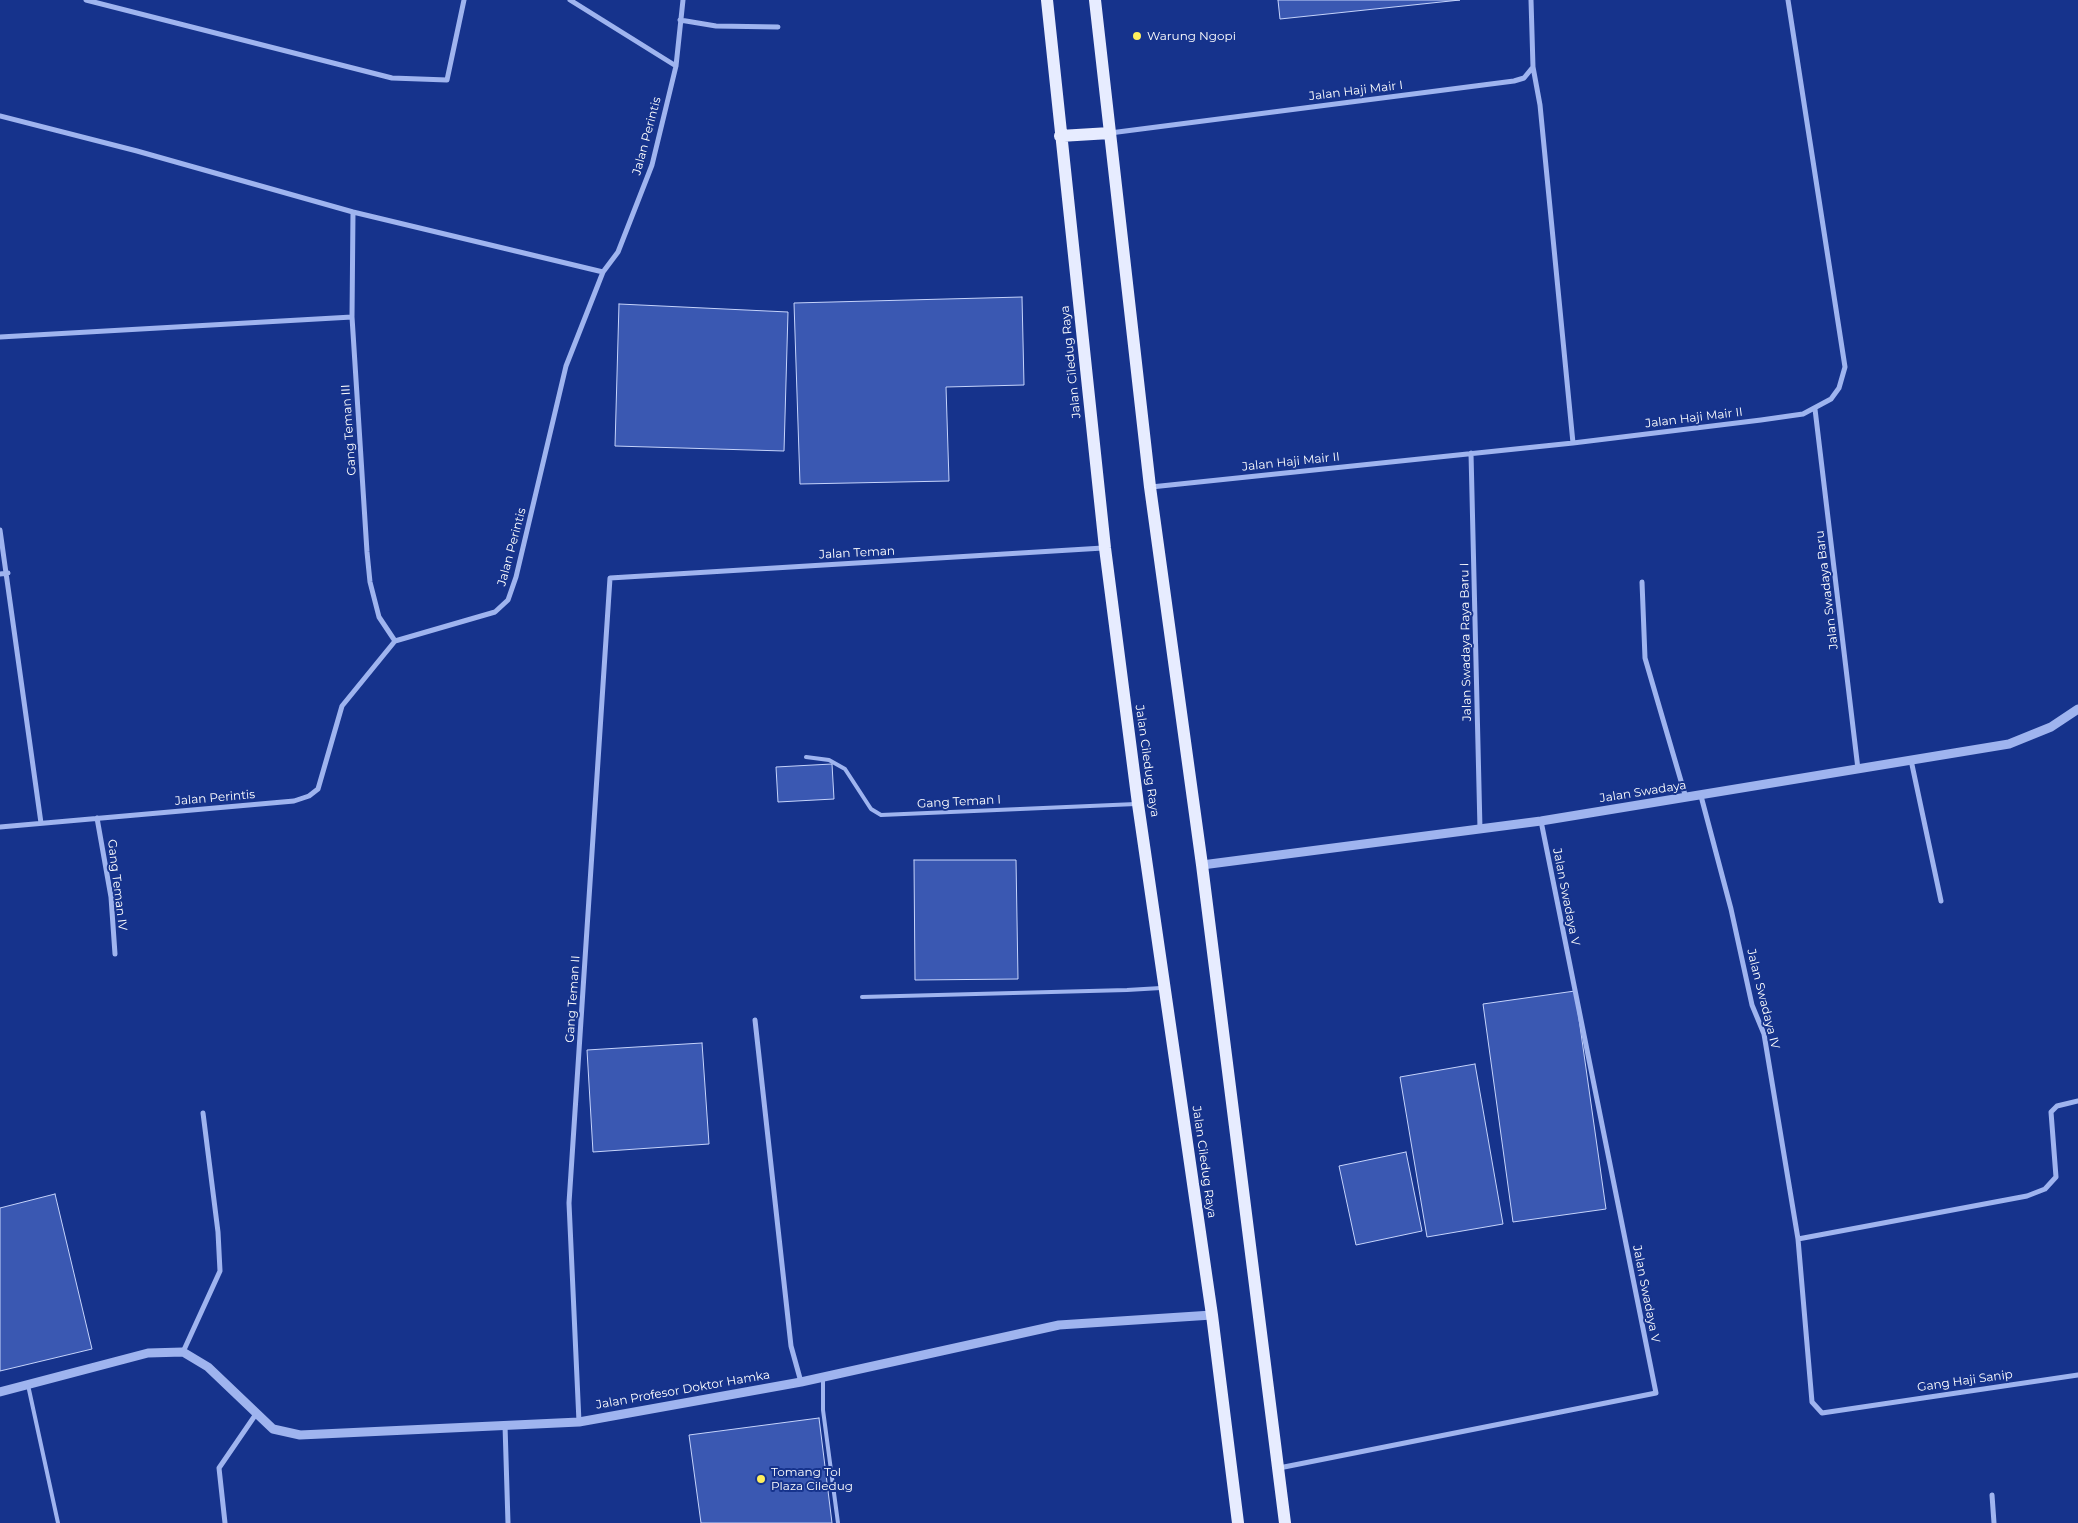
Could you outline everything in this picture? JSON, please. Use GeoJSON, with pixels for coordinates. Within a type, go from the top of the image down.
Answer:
{"type":"FeatureCollection","features":[{"type":"Feature","properties":{"kind":"main road","name":"Jalan Ciledug Raya"},"geometry":{"type":"LineString","coordinates":[[1047,0],[1105,548],[1138,804],[1212,1315],[1238,1523]]}},
{"type":"Feature","properties":{"kind":"main road"},"geometry":{"type":"LineString","coordinates":[[1095,0],[1150,487],[1202,865],[1285,1523]]}},
{"type":"Feature","properties":{"kind":"main road"},"geometry":{"type":"LineString","coordinates":[[1060,136],[1110,133]]}},
{"type":"Feature","properties":{"kind":"street"},"geometry":{"type":"LineString","coordinates":[[86,0],[392,78],[447,80],[464,0]]}},
{"type":"Feature","properties":{"kind":"street"},"geometry":{"type":"LineString","coordinates":[[570,0],[676,66]]}},
{"type":"Feature","properties":{"kind":"street","name":"Jalan Perintis"},"geometry":{"type":"LineString","coordinates":[[0,827],[294,801],[309,796],[318,789],[342,706],[395,641],[468,622],[495,612],[508,600],[516,577],[566,366],[603,272],[618,252],[652,165],[676,66],[683,0]]}},
{"type":"Feature","properties":{"kind":"street"},"geometry":{"type":"LineString","coordinates":[[1531,0],[1533,67],[1540,105],[1572,443]]}},
{"type":"Feature","properties":{"kind":"street","name":"Jalan Haji Mair II"},"geometry":{"type":"LineString","coordinates":[[1150,487],[1572,443],[1803,414],[1832,399],[1839,388],[1845,367],[1788,0]]}},
{"type":"Feature","properties":{"kind":"street"},"geometry":{"type":"LineString","coordinates":[[680,20],[716,26],[778,27]]}},
{"type":"Feature","properties":{"kind":"street","name":"Jalan Haji Mair I"},"geometry":{"type":"LineString","coordinates":[[1110,133],[1514,81],[1524,78],[1533,67]]}},
{"type":"Feature","properties":{"kind":"street"},"geometry":{"type":"LineString","coordinates":[[0,116],[137,151],[353,212],[603,272]]}},
{"type":"Feature","properties":{"kind":"street","name":"Gang Teman III"},"geometry":{"type":"LineString","coordinates":[[353,212],[352,317],[370,582],[378,617],[395,641]]}},
{"type":"Feature","properties":{"kind":"street"},"geometry":{"type":"LineString","coordinates":[[0,337],[352,317]]}},
{"type":"Feature","properties":{"kind":"street","name":"Jalan Swadaya Baru"},"geometry":{"type":"LineString","coordinates":[[1815,409],[1858,769]]}},
{"type":"Feature","properties":{"kind":"street","name":"Jalan Swadaya Raya Baru I"},"geometry":{"type":"LineString","coordinates":[[1471,454],[1480,829]]}},
{"type":"Feature","properties":{"kind":"street"},"geometry":{"type":"LineString","coordinates":[[0,530],[8,573],[41,823]]}},
{"type":"Feature","properties":{"kind":"street","name":"Jalan Teman"},"geometry":{"type":"LineString","coordinates":[[610,578],[1105,548]]}},
{"type":"Feature","properties":{"kind":"street"},"geometry":{"type":"LineString","coordinates":[[0,574],[8,573]]}},
{"type":"Feature","properties":{"kind":"street","name":"Gang Teman II"},"geometry":{"type":"LineString","coordinates":[[579,1422],[570,1203],[610,578]]}},
{"type":"Feature","properties":{"kind":"street"},"geometry":{"type":"LineString","coordinates":[[1642,582],[1645,658],[1686,798]]}},
{"type":"Feature","properties":{"kind":"street","name":"Jalan Swadaya"},"geometry":{"type":"LineString","coordinates":[[1202,865],[1541,821],[2010,744],[2051,728],[2078,709]]}},
{"type":"Feature","properties":{"kind":"street"},"geometry":{"type":"LineString","coordinates":[[1912,760],[1942,901]]}},
{"type":"Feature","properties":{"kind":"street","name":"Jalan Swadaya IV"},"geometry":{"type":"LineString","coordinates":[[1701,796],[1731,909],[1752,1004],[1764,1034],[1798,1239],[1812,1402],[1822,1413],[1855,1406]]}},
{"type":"Feature","properties":{"kind":"street","name":"Gang Teman IV"},"geometry":{"type":"LineString","coordinates":[[98,818],[111,897],[115,954]]}},
{"type":"Feature","properties":{"kind":"street","name":"Jalan Swadaya V"},"geometry":{"type":"LineString","coordinates":[[1278,1468],[1656,1393],[1541,821]]}},
{"type":"Feature","properties":{"kind":"street"},"geometry":{"type":"LineString","coordinates":[[754,1020],[791,1346],[801,1382]]}},
{"type":"Feature","properties":{"kind":"street"},"geometry":{"type":"LineString","coordinates":[[1798,1239],[2027,1196],[2045,1189],[2056,1178],[2050,1112],[2057,1106],[2078,1101]]}},
{"type":"Feature","properties":{"kind":"street"},"geometry":{"type":"LineString","coordinates":[[0,1392],[148,1353],[182,1352],[220,1271],[218,1232],[203,1113]]}},
{"type":"Feature","properties":{"kind":"street","name":"Jalan Profesor Doktor Hamka"},"geometry":{"type":"LineString","coordinates":[[182,1352],[208,1367],[231,1386],[256,1414],[273,1429],[300,1436],[504,1424],[579,1422],[801,1382],[1059,1325],[1212,1315]]}},
{"type":"Feature","properties":{"kind":"street","name":"Gang Haji Sanip"},"geometry":{"type":"LineString","coordinates":[[1855,1406],[2078,1375]]}},
{"type":"Feature","properties":{"kind":"street"},"geometry":{"type":"LineString","coordinates":[[225,1523],[219,1468],[256,1414]]}},
{"type":"Feature","properties":{"kind":"street"},"geometry":{"type":"LineString","coordinates":[[504,1424],[508,1523]]}},
{"type":"Feature","properties":{"kind":"street"},"geometry":{"type":"LineString","coordinates":[[1992,1495],[1994,1523]]}},
{"type":"Feature","properties":{"kind":"lane","name":"Gang Teman I"},"geometry":{"type":"LineString","coordinates":[[806,757],[829,760],[845,769],[871,809],[881,815],[1138,804]]}},
{"type":"Feature","properties":{"kind":"lane"},"geometry":{"type":"LineString","coordinates":[[862,997],[1127,990],[1166,987]]}},
{"type":"Feature","properties":{"kind":"lane"},"geometry":{"type":"LineString","coordinates":[[823,1376],[823,1410],[838,1523]]}},
{"type":"Feature","properties":{"kind":"lane"},"geometry":{"type":"LineString","coordinates":[[28,1385],[58,1523]]}},
{"type":"Feature","properties":{"kind":"building"},"geometry":{"type":"Polygon","coordinates":[[[1278,0],[1460,0],[1280,19],[1278,0]]]}},
{"type":"Feature","properties":{"kind":"building"},"geometry":{"type":"Polygon","coordinates":[[[1022,297],[1024,385],[946,387],[949,481],[800,484],[794,303],[1022,297]]]}},
{"type":"Feature","properties":{"kind":"building"},"geometry":{"type":"Polygon","coordinates":[[[619,304],[788,312],[784,451],[615,446],[619,304]]]}},
{"type":"Feature","properties":{"kind":"building"},"geometry":{"type":"Polygon","coordinates":[[[832,764],[834,799],[778,802],[776,767],[832,764]]]}},
{"type":"Feature","properties":{"kind":"building"},"geometry":{"type":"Polygon","coordinates":[[[914,860],[1016,860],[1018,979],[915,980],[914,860]]]}},
{"type":"Feature","properties":{"kind":"building"},"geometry":{"type":"Polygon","coordinates":[[[1575,991],[1606,1209],[1513,1222],[1483,1004],[1575,991]]]}},
{"type":"Feature","properties":{"kind":"building"},"geometry":{"type":"Polygon","coordinates":[[[702,1043],[709,1144],[593,1152],[587,1050],[702,1043]]]}},
{"type":"Feature","properties":{"kind":"building"},"geometry":{"type":"Polygon","coordinates":[[[1475,1064],[1503,1224],[1427,1237],[1400,1077],[1475,1064]]]}},
{"type":"Feature","properties":{"kind":"building"},"geometry":{"type":"Polygon","coordinates":[[[1406,1152],[1422,1231],[1356,1245],[1339,1166],[1406,1152]]]}},
{"type":"Feature","properties":{"kind":"building"},"geometry":{"type":"Polygon","coordinates":[[[55,1194],[92,1349],[0,1371],[0,1208],[55,1194]]]}},
{"type":"Feature","properties":{"kind":"building","name":"Tomang Tol Plaza Ciledug"},"geometry":{"type":"Polygon","coordinates":[[[819,1418],[832,1523],[701,1523],[689,1435],[819,1418]]]}},
{"type":"Feature","properties":{"kind":"place","name":"Warung Ngopi"},"geometry":{"type":"Point","coordinates":[1137,36]}},
{"type":"Feature","properties":{"kind":"place","name":"Tomang Tol Plaza Ciledug"},"geometry":{"type":"Point","coordinates":[761,1479]}}]}
